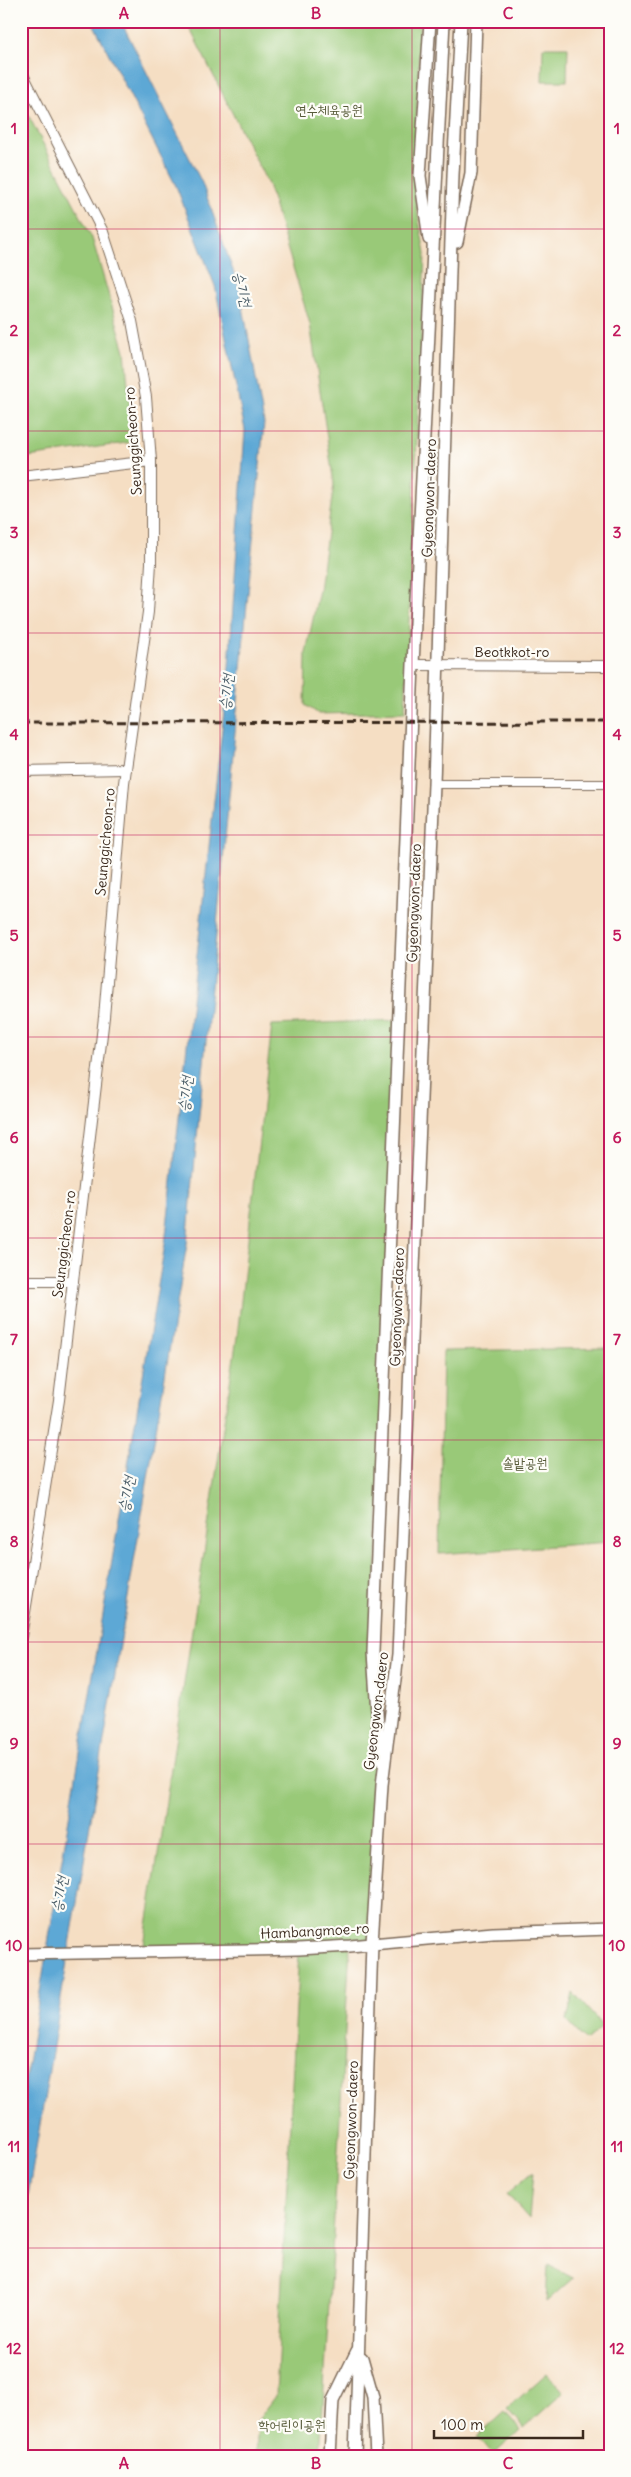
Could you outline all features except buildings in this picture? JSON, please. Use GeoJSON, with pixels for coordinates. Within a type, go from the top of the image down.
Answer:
{"type":"FeatureCollection","features":[{"type":"Feature","properties":{"kind":"main road"},"geometry":{"type":"LineString","coordinates":[[430,21],[420,176],[434,274]]}},
{"type":"Feature","properties":{"kind":"main road","name":"Gyeongwon-daero"},"geometry":{"type":"LineString","coordinates":[[382,1785],[373,1652],[413,665],[434,274],[436,175],[444,21]]}},
{"type":"Feature","properties":{"kind":"main road","name":"Gyeongwon-daero"},"geometry":{"type":"LineString","coordinates":[[355,2456],[372,1943],[382,1785],[398,1655],[434,784],[453,175],[461,21]]}},
{"type":"Feature","properties":{"kind":"main road"},"geometry":{"type":"LineString","coordinates":[[451,273],[471,173],[476,21]]}},
{"type":"Feature","properties":{"kind":"main road","name":"Hambangmoe-ro"},"geometry":{"type":"LineString","coordinates":[[21,1954],[299,1949],[492,1933],[610,1929]]}},
{"type":"Feature","properties":{"kind":"main road"},"geometry":{"type":"LineString","coordinates":[[330,2456],[334,2400],[359,2347]]}},
{"type":"Feature","properties":{"kind":"main road"},"geometry":{"type":"LineString","coordinates":[[359,2347],[373,2397],[376,2456]]}},
{"type":"Feature","properties":{"kind":"street","name":"Seunggicheon-ro"},"geometry":{"type":"LineString","coordinates":[[21,71],[103,232],[132,321],[146,397],[151,460],[151,563],[148,612],[126,769],[104,1018],[59,1400],[21,1637]]}},
{"type":"Feature","properties":{"kind":"street"},"geometry":{"type":"LineString","coordinates":[[21,476],[151,460]]}},
{"type":"Feature","properties":{"kind":"street","name":"Beotkkot-ro"},"geometry":{"type":"LineString","coordinates":[[413,665],[610,666]]}},
{"type":"Feature","properties":{"kind":"street"},"geometry":{"type":"LineString","coordinates":[[21,771],[126,769]]}},
{"type":"Feature","properties":{"kind":"street"},"geometry":{"type":"LineString","coordinates":[[434,784],[610,784]]}},
{"type":"Feature","properties":{"kind":"street"},"geometry":{"type":"LineString","coordinates":[[21,1281],[73,1281]]}},
{"type":"Feature","properties":{"kind":"green space","name":"연수체육공원"},"geometry":{"type":"Polygon","coordinates":[[[186,21],[420,21],[414,192],[425,254],[405,712],[319,714],[305,705],[306,653],[319,590],[334,484],[310,324],[268,184],[186,21]]]}},
{"type":"Feature","properties":{"kind":"green space"},"geometry":{"type":"Polygon","coordinates":[[[543,47],[568,47],[567,81],[542,81],[543,47]]]}},
{"type":"Feature","properties":{"kind":"green space"},"geometry":{"type":"Polygon","coordinates":[[[21,101],[92,238],[125,351],[133,442],[21,458],[21,101]]]}},
{"type":"Feature","properties":{"kind":"green space"},"geometry":{"type":"Polygon","coordinates":[[[399,1020],[373,1652],[382,1785],[372,1943],[143,1952],[237,1337],[272,1025],[399,1020]]]}},
{"type":"Feature","properties":{"kind":"green space","name":"솔밭공원"},"geometry":{"type":"Polygon","coordinates":[[[610,1348],[610,1542],[439,1554],[443,1351],[610,1348]]]}},
{"type":"Feature","properties":{"kind":"green space","name":"학어린이공원"},"geometry":{"type":"Polygon","coordinates":[[[350,1946],[320,2456],[256,2456],[258,2420],[276,2396],[299,1949],[350,1946]]]}},
{"type":"Feature","properties":{"kind":"green space"},"geometry":{"type":"Polygon","coordinates":[[[573,1993],[603,2026],[586,2041],[567,2021],[573,1993]]]}},
{"type":"Feature","properties":{"kind":"green space"},"geometry":{"type":"Polygon","coordinates":[[[533,2172],[529,2219],[507,2194],[533,2172]]]}},
{"type":"Feature","properties":{"kind":"green space"},"geometry":{"type":"Polygon","coordinates":[[[548,2265],[573,2278],[546,2302],[548,2265]]]}},
{"type":"Feature","properties":{"kind":"green space"},"geometry":{"type":"Polygon","coordinates":[[[547,2373],[564,2392],[524,2428],[507,2409],[547,2373]]]}},
{"type":"Feature","properties":{"kind":"green space"},"geometry":{"type":"Polygon","coordinates":[[[505,2412],[521,2430],[493,2455],[477,2437],[505,2412]]]}},
{"type":"Feature","properties":{"kind":"water","name":"승기천"},"geometry":{"type":"Polygon","coordinates":[[[92,21],[121,21],[202,183],[240,290],[264,423],[187,1244],[21,2238],[21,2105],[165,1244],[229,666],[245,430],[215,286],[176,186],[92,21]]]}},
{"type":"Feature","properties":{"kind":"railway"},"geometry":{"type":"LineString","coordinates":[[21,723],[610,722]]}}]}
